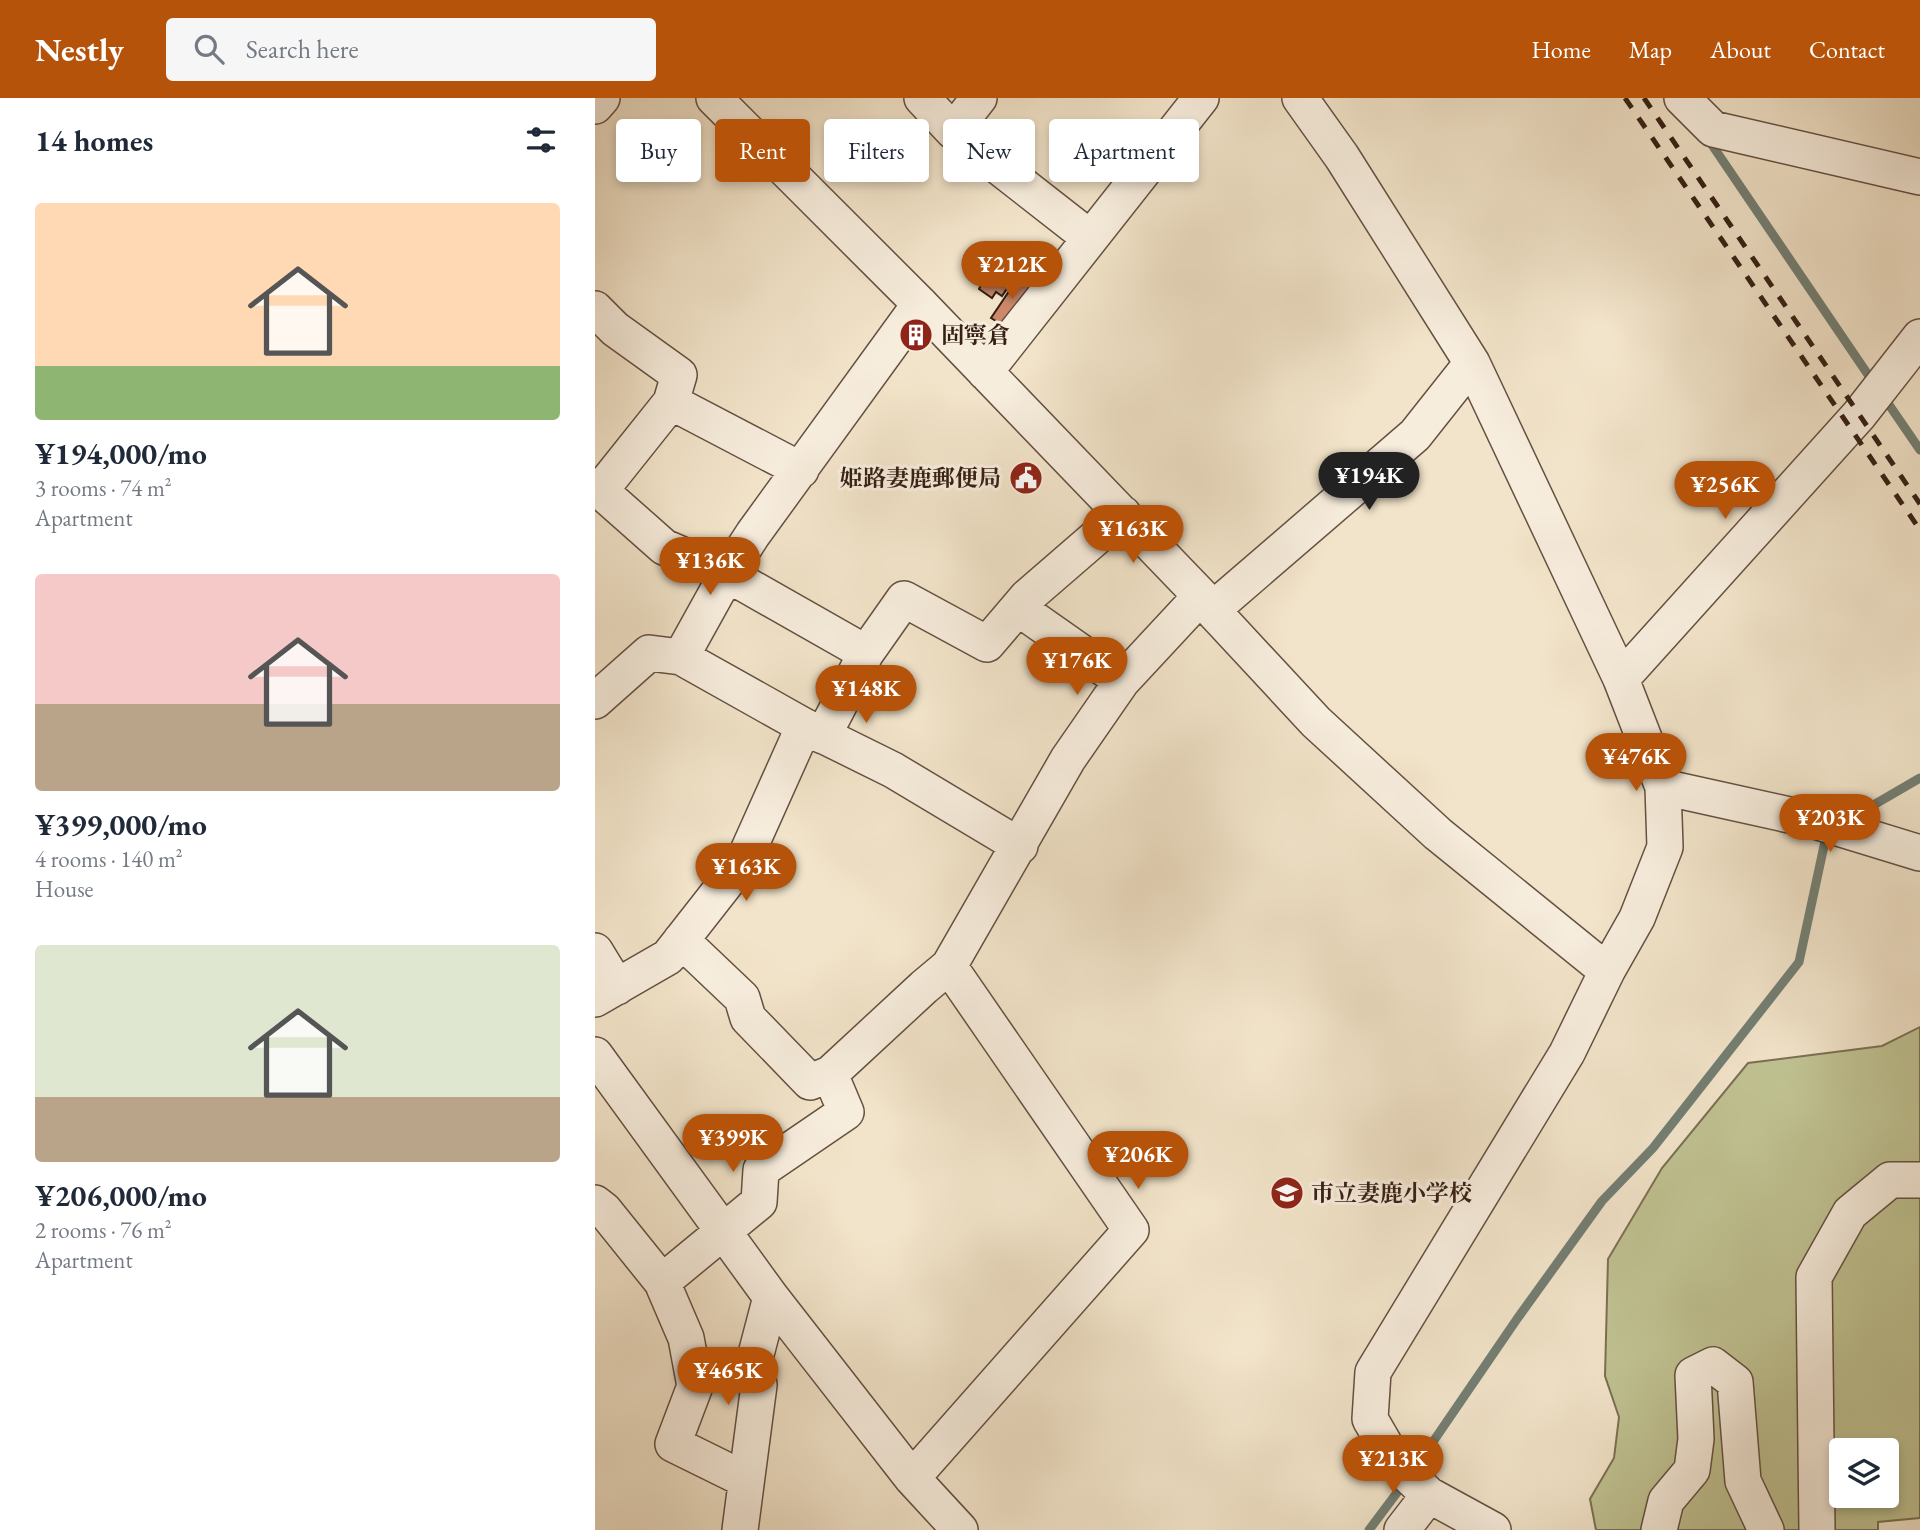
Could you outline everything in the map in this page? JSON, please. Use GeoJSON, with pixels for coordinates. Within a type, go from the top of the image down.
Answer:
{"type":"FeatureCollection","features":[{"type":"Feature","properties":{"kind":"street"},"geometry":{"type":"LineString","coordinates":[[595,106],[603,98]]}},
{"type":"Feature","properties":{"kind":"street"},"geometry":{"type":"LineString","coordinates":[[714,98],[1123,514],[1316,722],[1438,834],[1608,971]]}},
{"type":"Feature","properties":{"kind":"street"},"geometry":{"type":"LineString","coordinates":[[922,98],[943,120]]}},
{"type":"Feature","properties":{"kind":"street"},"geometry":{"type":"LineString","coordinates":[[962,119],[979,98]]}},
{"type":"Feature","properties":{"kind":"street"},"geometry":{"type":"LineString","coordinates":[[985,372],[1201,98]]}},
{"type":"Feature","properties":{"kind":"street"},"geometry":{"type":"LineString","coordinates":[[1300,98],[1342,157],[1472,363],[1621,679],[1663,787],[1665,847],[1637,918],[1567,1053],[1373,1372],[1370,1419],[1397,1464],[1429,1495],[1493,1530]]}},
{"type":"Feature","properties":{"kind":"street"},"geometry":{"type":"LineString","coordinates":[[1682,98],[1713,129],[1920,177]]}},
{"type":"Feature","properties":{"kind":"street"},"geometry":{"type":"LineString","coordinates":[[1018,182],[1090,238]]}},
{"type":"Feature","properties":{"kind":"street"},"geometry":{"type":"LineString","coordinates":[[681,657],[727,574],[753,534],[919,304]]}},
{"type":"Feature","properties":{"kind":"street"},"geometry":{"type":"LineString","coordinates":[[602,330],[680,375],[671,402],[598,489],[664,547],[727,574],[866,653]]}},
{"type":"Feature","properties":{"kind":"street"},"geometry":{"type":"LineString","coordinates":[[1621,679],[1871,401],[1920,337]]}},
{"type":"Feature","properties":{"kind":"street"},"geometry":{"type":"LineString","coordinates":[[681,940],[742,998],[748,1018],[810,1082],[830,1074],[923,986],[949,966],[1068,759],[1122,681],[1206,603],[1415,435],[1472,363]]}},
{"type":"Feature","properties":{"kind":"street"},"geometry":{"type":"LineString","coordinates":[[671,402],[801,470]]}},
{"type":"Feature","properties":{"kind":"street"},"geometry":{"type":"LineString","coordinates":[[595,951],[606,993],[668,957],[744,860],[813,731],[904,599],[987,644],[1027,597],[1123,514]]}},
{"type":"Feature","properties":{"kind":"street"},"geometry":{"type":"LineString","coordinates":[[1018,608],[1122,681]]}},
{"type":"Feature","properties":{"kind":"street"},"geometry":{"type":"LineString","coordinates":[[595,701],[649,653],[681,657],[813,731],[893,770],[1020,846]]}},
{"type":"Feature","properties":{"kind":"street"},"geometry":{"type":"LineString","coordinates":[[1663,787],[1812,820],[1920,853]]}},
{"type":"Feature","properties":{"kind":"street"},"geometry":{"type":"LineString","coordinates":[[912,1478],[1131,1230],[949,966]]}},
{"type":"Feature","properties":{"kind":"street"},"geometry":{"type":"LineString","coordinates":[[595,1055],[771,1297],[912,1478],[960,1530]]}},
{"type":"Feature","properties":{"kind":"street"},"geometry":{"type":"LineString","coordinates":[[662,1282],[759,1202],[761,1170],[846,1112],[830,1074]]}},
{"type":"Feature","properties":{"kind":"street"},"geometry":{"type":"LineString","coordinates":[[1817,1530],[1814,1277],[1850,1213],[1890,1180],[1920,1180]]}},
{"type":"Feature","properties":{"kind":"street"},"geometry":{"type":"LineString","coordinates":[[595,1203],[604,1210],[662,1282],[686,1338],[695,1387],[673,1444],[746,1480]]}},
{"type":"Feature","properties":{"kind":"street"},"geometry":{"type":"LineString","coordinates":[[740,1530],[759,1385],[755,1358],[771,1297]]}},
{"type":"Feature","properties":{"kind":"street"},"geometry":{"type":"LineString","coordinates":[[1659,1530],[1666,1501],[1692,1470],[1696,1438],[1693,1375],[1713,1365],[1735,1382],[1743,1481],[1766,1530]]}},
{"type":"Feature","properties":{"kind":"street"},"geometry":{"type":"LineString","coordinates":[[1402,1530],[1429,1495]]}},
{"type":"Feature","properties":{"kind":"green space"},"geometry":{"type":"Polygon","coordinates":[[[1920,1027],[1920,1518],[1878,1522],[1878,1530],[1596,1530],[1590,1499],[1614,1458],[1619,1417],[1605,1376],[1608,1259],[1662,1168],[1748,1063],[1882,1046],[1920,1027]]]}},
{"type":"Feature","properties":{"kind":"building"},"geometry":{"type":"Polygon","coordinates":[[[992,255],[1018,272],[1002,296],[996,292],[992,298],[979,289],[982,283],[976,279],[992,255]]]}},
{"type":"Feature","properties":{"kind":"building"},"geometry":{"type":"Polygon","coordinates":[[[1020,275],[1033,284],[1004,326],[991,318],[1020,275]]]}},
{"type":"Feature","properties":{"kind":"building","name":"固寧倉"},"geometry":{"type":"Polygon","coordinates":[[[915,323],[929,334],[918,348],[904,336],[915,323]]]}},
{"type":"Feature","properties":{"kind":"waterway"},"geometry":{"type":"LineString","coordinates":[[1708,139],[1873,382]]}},
{"type":"Feature","properties":{"kind":"waterway"},"geometry":{"type":"LineString","coordinates":[[1883,396],[1920,450]]}},
{"type":"Feature","properties":{"kind":"waterway"},"geometry":{"type":"LineString","coordinates":[[1846,821],[1920,778]]}},
{"type":"Feature","properties":{"kind":"waterway"},"geometry":{"type":"LineString","coordinates":[[1413,1471],[1602,1201],[1653,1148],[1799,962],[1827,832]]}},
{"type":"Feature","properties":{"kind":"waterway"},"geometry":{"type":"LineString","coordinates":[[1369,1530],[1405,1482]]}},
{"type":"Feature","properties":{"kind":"railway"},"geometry":{"type":"LineString","coordinates":[[1625,98],[1920,530]]}},
{"type":"Feature","properties":{"kind":"railway"},"geometry":{"type":"LineString","coordinates":[[1644,98],[1920,504]]}},
{"type":"Feature","properties":{"kind":"place","name":"固寧倉"},"geometry":{"type":"Point","coordinates":[916,335]}},
{"type":"Feature","properties":{"kind":"place","name":"姫路妻鹿郵便局"},"geometry":{"type":"Point","coordinates":[1026,478]}},
{"type":"Feature","properties":{"kind":"place","name":"市立妻鹿小学校"},"geometry":{"type":"Point","coordinates":[1287,1193]}}]}
